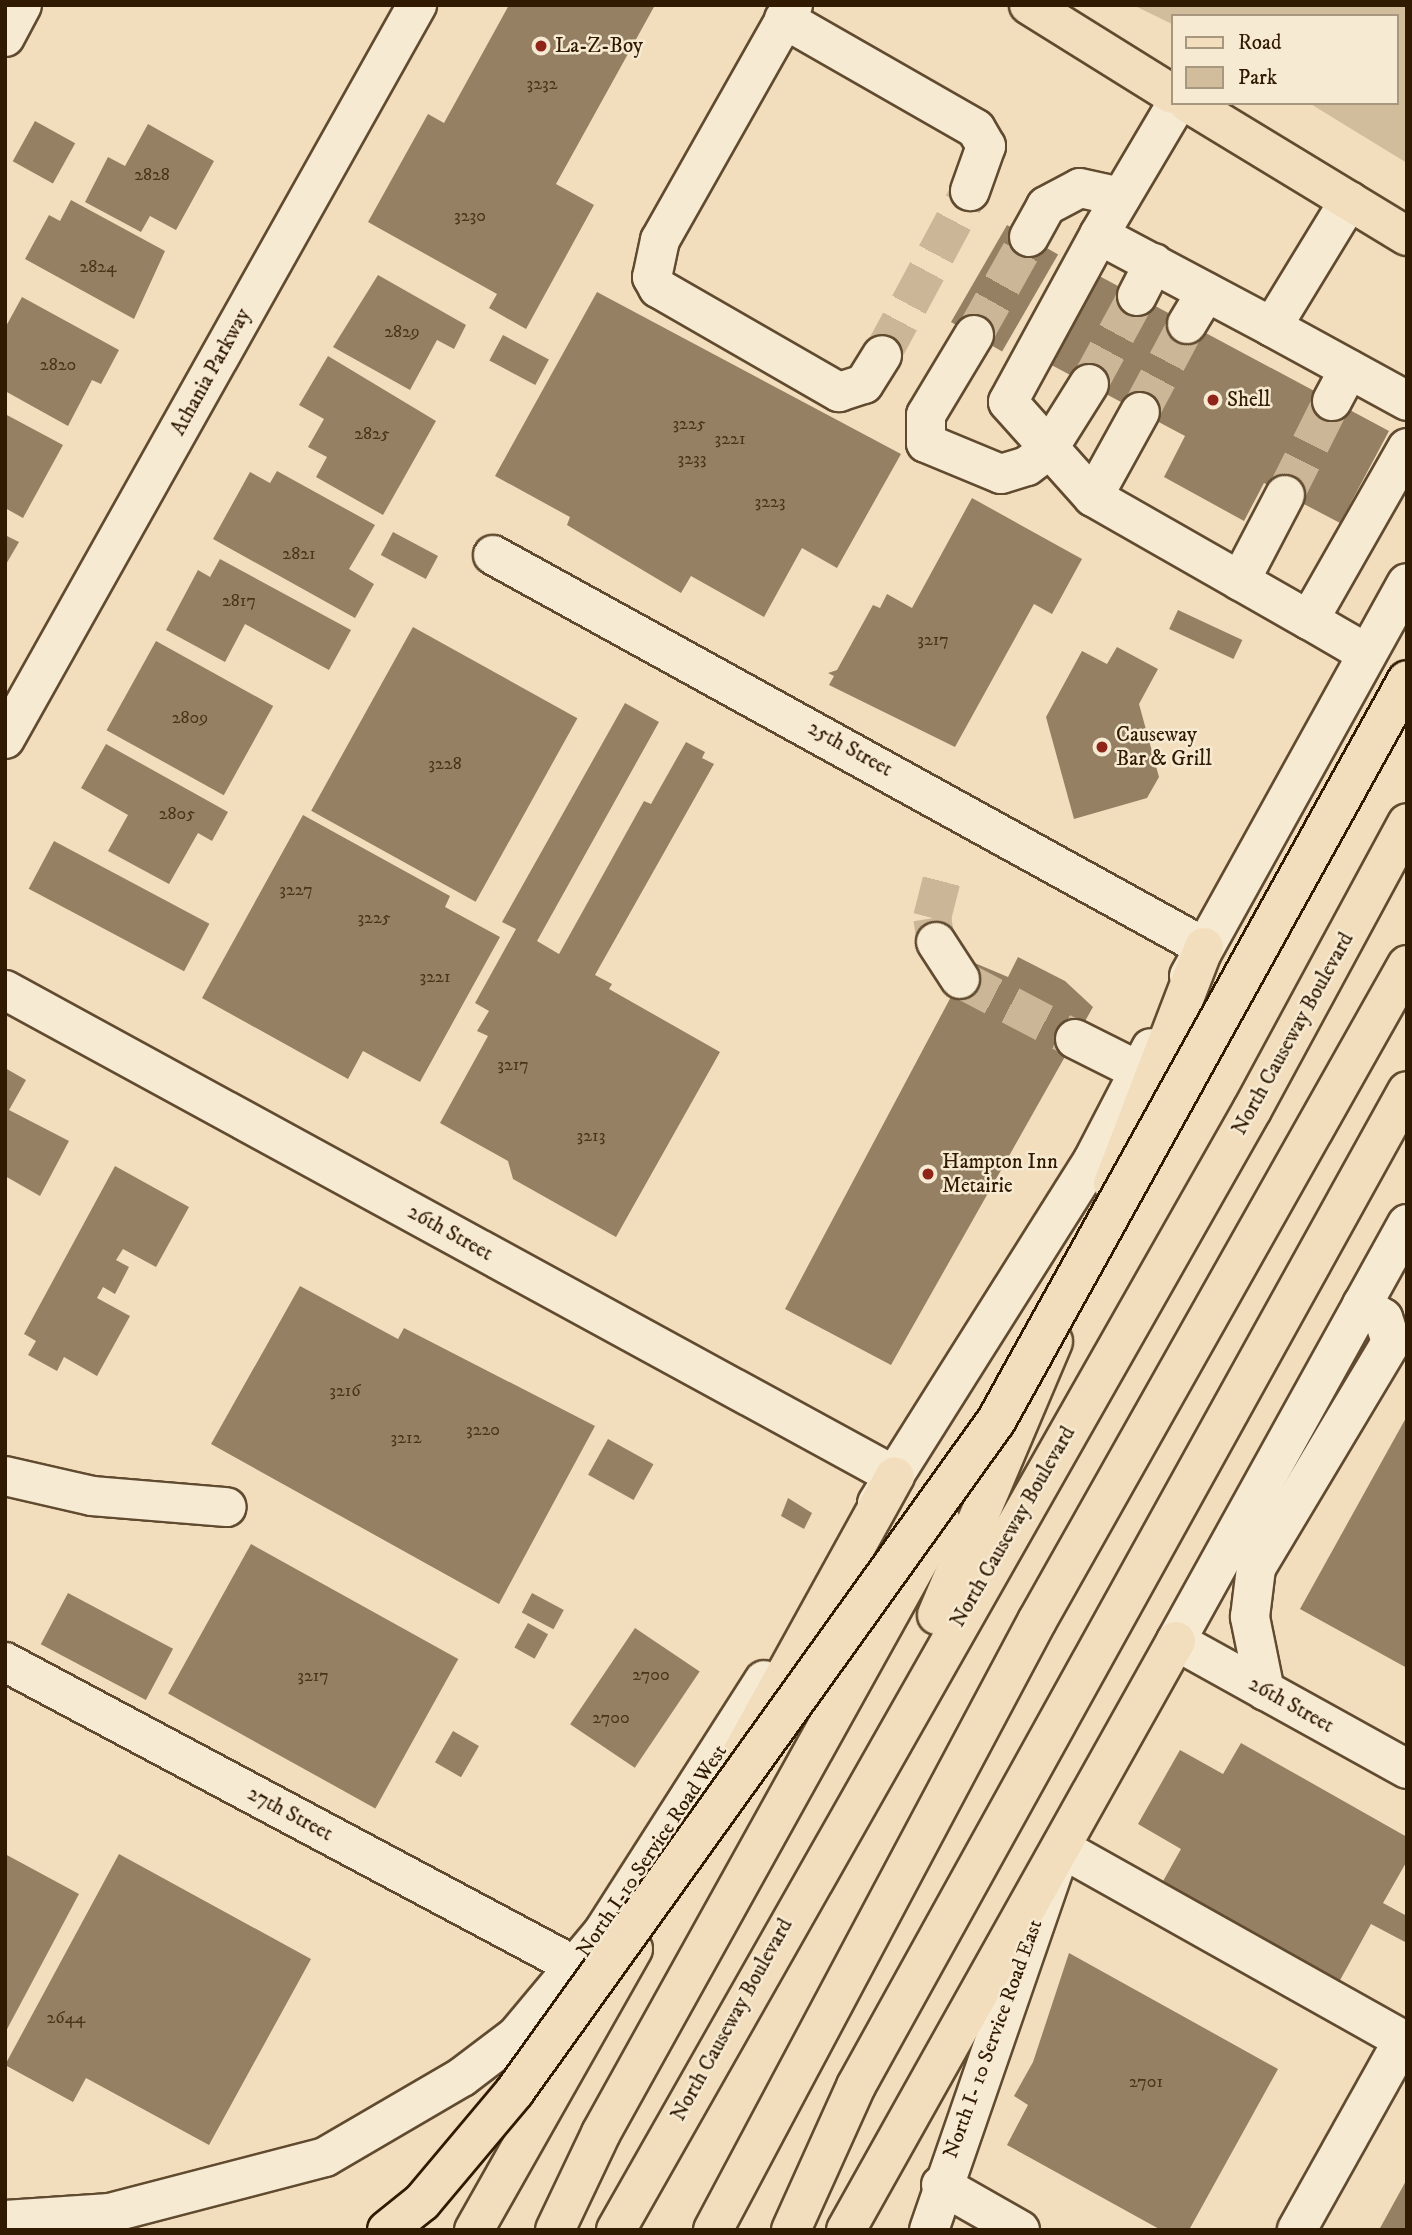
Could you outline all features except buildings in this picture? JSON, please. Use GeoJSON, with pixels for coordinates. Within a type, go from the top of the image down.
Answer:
{"type":"FeatureCollection","features":[{"type":"Feature","properties":{"kind":"main road"},"geometry":{"type":"LineString","coordinates":[[1048,11],[1170,93]]}},
{"type":"Feature","properties":{"kind":"main road"},"geometry":{"type":"LineString","coordinates":[[1191,105],[1407,236]]}},
{"type":"Feature","properties":{"kind":"main road"},"geometry":{"type":"LineString","coordinates":[[555,2230],[601,2133],[1407,680]]}},
{"type":"Feature","properties":{"kind":"main road","name":"North Causeway Boulevard"},"geometry":{"type":"LineString","coordinates":[[616,2230],[833,1839],[1252,1110],[1407,823]]}},
{"type":"Feature","properties":{"kind":"main road"},"geometry":{"type":"LineString","coordinates":[[833,1839],[1012,1451],[1204,947]]}},
{"type":"Feature","properties":{"kind":"main road"},"geometry":{"type":"LineString","coordinates":[[713,2230],[1037,1621],[1407,965]]}},
{"type":"Feature","properties":{"kind":"main road"},"geometry":{"type":"LineString","coordinates":[[791,2230],[856,2087],[1407,1091]]}},
{"type":"Feature","properties":{"kind":"main road"},"geometry":{"type":"LineString","coordinates":[[387,2230],[422,2202],[515,2091],[996,1421]]}},
{"type":"Feature","properties":{"kind":"main road"},"geometry":{"type":"LineString","coordinates":[[474,2230],[895,1476]]}},
{"type":"Feature","properties":{"kind":"main road"},"geometry":{"type":"LineString","coordinates":[[846,2230],[897,2145],[1176,1641]]}},
{"type":"Feature","properties":{"kind":"main road"},"geometry":{"type":"LineString","coordinates":[[865,2230],[897,2145]]}},
{"type":"Feature","properties":{"kind":"street","name":"Athania Parkway"},"geometry":{"type":"LineString","coordinates":[[5,739],[417,5]]}},
{"type":"Feature","properties":{"kind":"street"},"geometry":{"type":"LineString","coordinates":[[882,355],[864,384],[839,393],[658,288],[651,262],[788,12],[886,78],[982,136],[985,159],[970,191]]}},
{"type":"Feature","properties":{"kind":"street"},"geometry":{"type":"LineString","coordinates":[[1176,105],[1099,234],[1008,402],[1047,451],[1093,497],[1366,653]]}},
{"type":"Feature","properties":{"kind":"street"},"geometry":{"type":"LineString","coordinates":[[1028,237],[1046,206],[1080,188],[1121,197]]}},
{"type":"Feature","properties":{"kind":"street"},"geometry":{"type":"LineString","coordinates":[[1272,327],[1349,201]]}},
{"type":"Feature","properties":{"kind":"street"},"geometry":{"type":"LineString","coordinates":[[1099,234],[1145,280],[1197,308],[1272,327],[1340,385],[1407,401]]}},
{"type":"Feature","properties":{"kind":"street"},"geometry":{"type":"LineString","coordinates":[[974,335],[926,415],[926,443],[1002,474],[1047,451],[1089,384]]}},
{"type":"Feature","properties":{"kind":"street"},"geometry":{"type":"LineString","coordinates":[[1093,497],[1140,412]]}},
{"type":"Feature","properties":{"kind":"street"},"geometry":{"type":"LineString","coordinates":[[1309,620],[1407,448]]}},
{"type":"Feature","properties":{"kind":"street"},"geometry":{"type":"LineString","coordinates":[[1240,581],[1285,495]]}},
{"type":"Feature","properties":{"kind":"street","name":"25th Street"},"geometry":{"type":"LineString","coordinates":[[493,555],[1204,947]]}},
{"type":"Feature","properties":{"kind":"street"},"geometry":{"type":"LineString","coordinates":[[895,1476],[1093,1160],[1204,947],[1407,583]]}},
{"type":"Feature","properties":{"kind":"street"},"geometry":{"type":"LineString","coordinates":[[936,942],[961,979]]}},
{"type":"Feature","properties":{"kind":"street","name":"26th Street"},"geometry":{"type":"LineString","coordinates":[[5,990],[895,1476]]}},
{"type":"Feature","properties":{"kind":"street"},"geometry":{"type":"LineString","coordinates":[[1075,1039],[1139,1072]]}},
{"type":"Feature","properties":{"kind":"street"},"geometry":{"type":"LineString","coordinates":[[1176,1641],[1407,1224]]}},
{"type":"Feature","properties":{"kind":"street"},"geometry":{"type":"LineString","coordinates":[[1265,1691],[1251,1626],[1256,1568],[1391,1342],[1384,1318],[1362,1305]]}},
{"type":"Feature","properties":{"kind":"street"},"geometry":{"type":"LineString","coordinates":[[5,1476],[92,1496],[227,1507]]}},
{"type":"Feature","properties":{"kind":"street","name":"North I-10 Service Road West"},"geometry":{"type":"LineString","coordinates":[[5,2220],[110,2213],[325,2157],[462,2077],[516,2036],[603,1932],[895,1476]]}},
{"type":"Feature","properties":{"kind":"street","name":"26th Street"},"geometry":{"type":"LineString","coordinates":[[1176,1641],[1407,1769]]}},
{"type":"Feature","properties":{"kind":"street","name":"27th Street"},"geometry":{"type":"LineString","coordinates":[[5,1662],[575,1966]]}},
{"type":"Feature","properties":{"kind":"street"},"geometry":{"type":"LineString","coordinates":[[1061,1849],[1403,2040],[1297,2230]]}},
{"type":"Feature","properties":{"kind":"street","name":"North I- 10 Service Road East"},"geometry":{"type":"LineString","coordinates":[[929,2230],[941,2185],[1061,1849]]}},
{"type":"Feature","properties":{"kind":"street"},"geometry":{"type":"LineString","coordinates":[[941,2185],[1020,2230]]}},
{"type":"Feature","properties":{"kind":"green space"},"geometry":{"type":"Polygon","coordinates":[[[1133,5],[1407,5],[1407,163],[1312,105],[1398,105],[1398,14],[1170,14],[1170,23],[1133,5]]]}},
{"type":"Feature","properties":{"kind":"tunnel"},"geometry":{"type":"LineString","coordinates":[[882,355],[970,191]]}},
{"type":"Feature","properties":{"kind":"tunnel"},"geometry":{"type":"LineString","coordinates":[[974,335],[1029,237]]}},
{"type":"Feature","properties":{"kind":"tunnel"},"geometry":{"type":"LineString","coordinates":[[1089,384],[1137,296]]}},
{"type":"Feature","properties":{"kind":"tunnel"},"geometry":{"type":"LineString","coordinates":[[1140,412],[1187,324]]}},
{"type":"Feature","properties":{"kind":"tunnel"},"geometry":{"type":"LineString","coordinates":[[1285,495],[1332,401]]}},
{"type":"Feature","properties":{"kind":"tunnel"},"geometry":{"type":"LineString","coordinates":[[936,942],[932,918],[943,875]]}},
{"type":"Feature","properties":{"kind":"tunnel"},"geometry":{"type":"LineString","coordinates":[[960,979],[1075,1039]]}},
{"type":"Feature","properties":{"kind":"place","name":"La-Z-Boy"},"geometry":{"type":"Point","coordinates":[541,46]}},
{"type":"Feature","properties":{"kind":"place","name":"Shell"},"geometry":{"type":"Point","coordinates":[1213,400]}},
{"type":"Feature","properties":{"kind":"place","name":"Causeway Bar & Grill"},"geometry":{"type":"Point","coordinates":[1102,747]}},
{"type":"Feature","properties":{"kind":"place","name":"Hampton Inn Metairie"},"geometry":{"type":"Point","coordinates":[928,1174]}}]}
